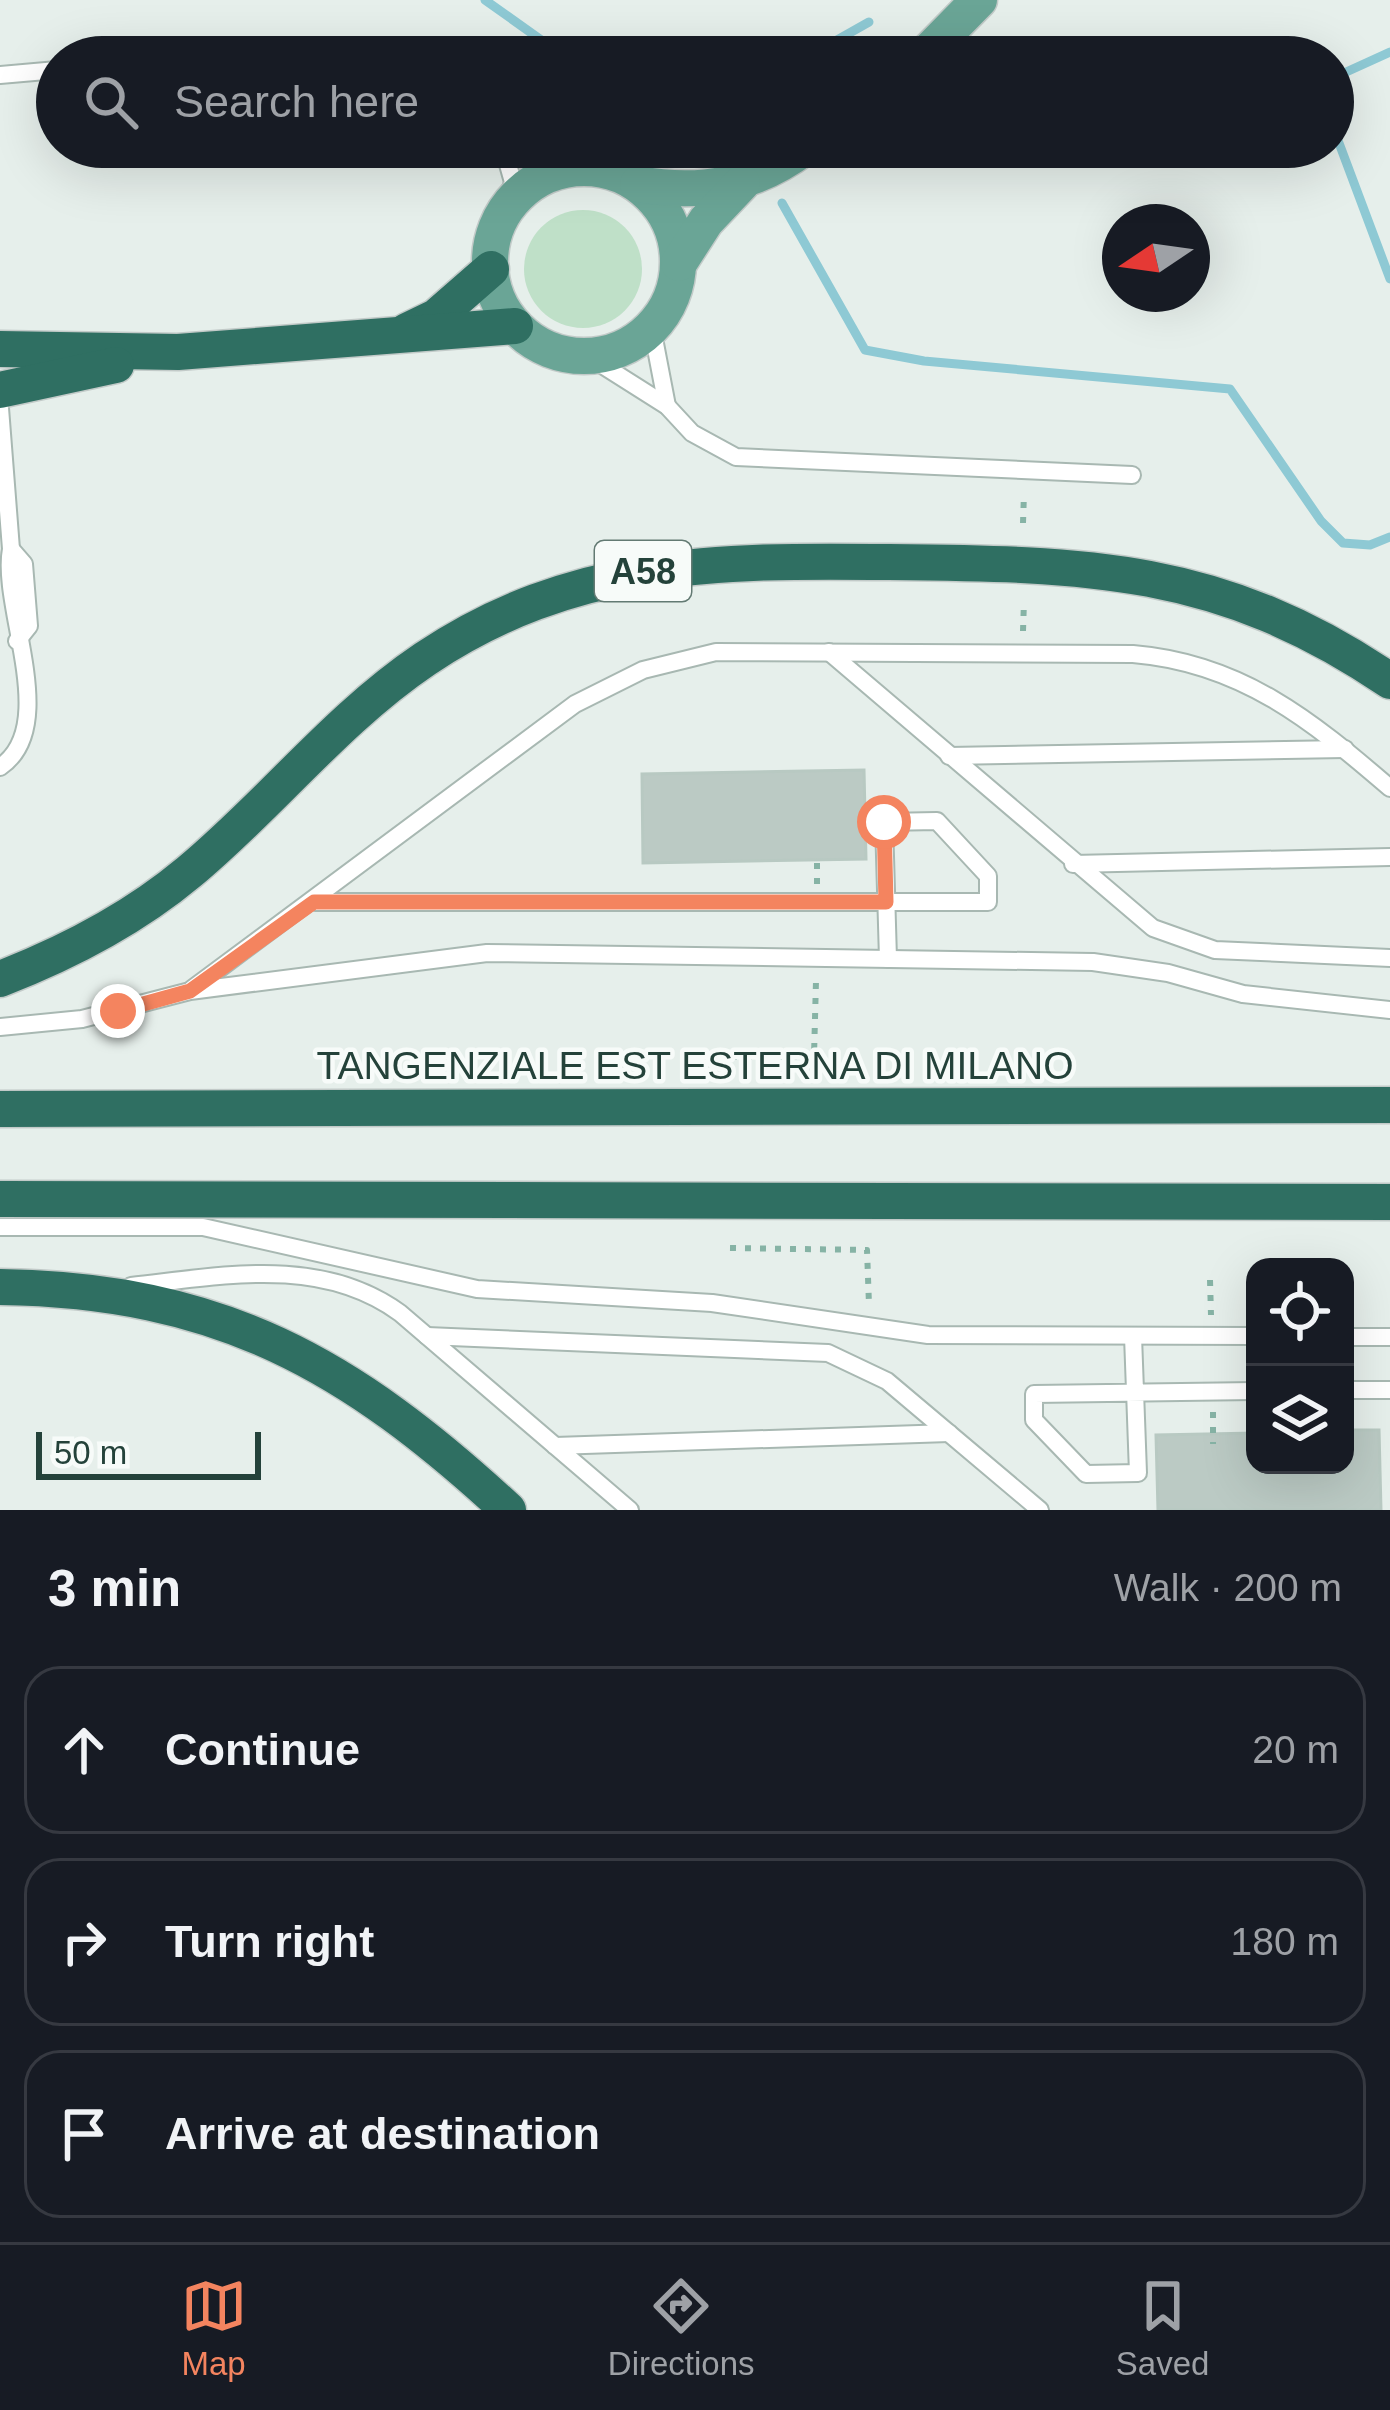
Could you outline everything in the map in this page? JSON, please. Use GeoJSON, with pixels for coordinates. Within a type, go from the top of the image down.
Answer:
{"type":"FeatureCollection","features":[{"type":"Feature","properties":{"kind":"highway"},"geometry":{"type":"LineString","coordinates":[[399,335],[436,317],[490,269]]}},
{"type":"Feature","properties":{"kind":"highway"},"geometry":{"type":"LineString","coordinates":[[0,349],[178,352],[515,326]]}},
{"type":"Feature","properties":{"kind":"highway"},"geometry":{"type":"LineString","coordinates":[[0,390],[178,352]]}},
{"type":"Feature","properties":{"kind":"highway","name":"A58"},"geometry":{"type":"LineString","coordinates":[[0,979],[97,933],[190,871],[358,710],[431,655],[532,603],[619,576],[755,561],[1095,567],[1175,583],[1254,608],[1328,643],[1390,681]]}},
{"type":"Feature","properties":{"kind":"highway","name":"TANGENZIALE EST ESTERNA DI MILANO"},"geometry":{"type":"LineString","coordinates":[[0,1108],[1390,1105]]}},
{"type":"Feature","properties":{"kind":"highway"},"geometry":{"type":"LineString","coordinates":[[0,1199],[1390,1202]]}},
{"type":"Feature","properties":{"kind":"highway"},"geometry":{"type":"LineString","coordinates":[[0,1287],[172,1306],[287,1347],[406,1420],[508,1510]]}},
{"type":"Feature","properties":{"kind":"main road"},"geometry":{"type":"LineString","coordinates":[[944,36],[979,0]]}},
{"type":"Feature","properties":{"kind":"main road"},"geometry":{"type":"LineString","coordinates":[[577,168],[536,181],[503,214],[494,233],[490,269],[499,301],[515,326],[549,349],[588,356],[618,350],[652,328],[673,293],[679,263],[706,221],[742,183],[768,168]]}},
{"type":"Feature","properties":{"kind":"main road"},"geometry":{"type":"LineString","coordinates":[[588,168],[610,171],[638,184],[699,191],[742,183]]}},
{"type":"Feature","properties":{"kind":"main road"},"geometry":{"type":"LineString","coordinates":[[638,184],[670,223],[679,263]]}},
{"type":"Feature","properties":{"kind":"lane"},"geometry":{"type":"LineString","coordinates":[[0,75],[36,72]]}},
{"type":"Feature","properties":{"kind":"lane"},"geometry":{"type":"LineString","coordinates":[[503,214],[512,182],[508,168]]}},
{"type":"Feature","properties":{"kind":"lane"},"geometry":{"type":"LineString","coordinates":[[652,328],[667,406]]}},
{"type":"Feature","properties":{"kind":"lane"},"geometry":{"type":"LineString","coordinates":[[588,356],[667,406],[692,433],[749,460],[1132,475]]}},
{"type":"Feature","properties":{"kind":"lane"},"geometry":{"type":"LineString","coordinates":[[0,408],[11,549],[24,564],[29,626],[17,641],[22,735],[15,754],[0,767]]}},
{"type":"Feature","properties":{"kind":"lane"},"geometry":{"type":"LineString","coordinates":[[190,991],[601,688],[643,670],[716,652],[1133,654],[1214,669],[1288,704],[1390,788]]}},
{"type":"Feature","properties":{"kind":"lane"},"geometry":{"type":"LineString","coordinates":[[829,652],[1135,917],[1194,945],[1390,958]]}},
{"type":"Feature","properties":{"kind":"lane"},"geometry":{"type":"LineString","coordinates":[[949,756],[1345,749]]}},
{"type":"Feature","properties":{"kind":"lane"},"geometry":{"type":"LineString","coordinates":[[314,902],[816,902],[886,902],[988,902],[988,876],[938,821],[884,822],[886,902],[888,959]]}},
{"type":"Feature","properties":{"kind":"lane"},"geometry":{"type":"LineString","coordinates":[[1073,864],[1390,857]]}},
{"type":"Feature","properties":{"kind":"lane"},"geometry":{"type":"LineString","coordinates":[[0,1027],[100,1016],[190,991],[487,953],[1093,962],[1168,973],[1243,994],[1390,1010]]}},
{"type":"Feature","properties":{"kind":"lane"},"geometry":{"type":"LineString","coordinates":[[0,1227],[203,1227],[477,1289],[712,1303],[900,1332],[1246,1336]]}},
{"type":"Feature","properties":{"kind":"lane"},"geometry":{"type":"LineString","coordinates":[[322,1255],[427,1336],[630,1510]]}},
{"type":"Feature","properties":{"kind":"lane"},"geometry":{"type":"LineString","coordinates":[[70,1293],[292,1273],[335,1280],[371,1294]]}},
{"type":"Feature","properties":{"kind":"lane"},"geometry":{"type":"LineString","coordinates":[[427,1336],[817,1351],[878,1375],[1040,1510]]}},
{"type":"Feature","properties":{"kind":"lane"},"geometry":{"type":"LineString","coordinates":[[1133,1336],[1136,1392],[1138,1473],[1086,1474],[1034,1420],[1034,1394],[1136,1392],[1246,1391]]}},
{"type":"Feature","properties":{"kind":"lane"},"geometry":{"type":"LineString","coordinates":[[1354,1336],[1390,1337]]}},
{"type":"Feature","properties":{"kind":"lane"},"geometry":{"type":"LineString","coordinates":[[1354,1390],[1390,1390]]}},
{"type":"Feature","properties":{"kind":"lane"},"geometry":{"type":"LineString","coordinates":[[555,1446],[949,1433]]}},
{"type":"Feature","properties":{"kind":"path"},"geometry":{"type":"LineString","coordinates":[[1023,523],[1024,472]]}},
{"type":"Feature","properties":{"kind":"path"},"geometry":{"type":"LineString","coordinates":[[1022,653],[1024,601]]}},
{"type":"Feature","properties":{"kind":"path"},"geometry":{"type":"LineString","coordinates":[[816,902],[818,860]]}},
{"type":"Feature","properties":{"kind":"path"},"geometry":{"type":"LineString","coordinates":[[731,1057],[814,1056],[816,958]]}},
{"type":"Feature","properties":{"kind":"path"},"geometry":{"type":"LineString","coordinates":[[730,1248],[867,1250],[867,1305],[900,1305],[900,1332]]}},
{"type":"Feature","properties":{"kind":"green space"},"geometry":{"type":"Polygon","coordinates":[[[583,210],[616,220],[632,236],[642,269],[632,302],[616,318],[583,328],[550,318],[534,302],[524,269],[534,236],[550,220],[583,210]]]}},
{"type":"Feature","properties":{"kind":"building"},"geometry":{"type":"Polygon","coordinates":[[[864,770],[866,859],[643,863],[642,774],[864,770]]]}},
{"type":"Feature","properties":{"kind":"building"},"geometry":{"type":"Polygon","coordinates":[[[1354,1430],[1379,1430],[1381,1510],[1158,1510],[1156,1435],[1246,1433],[1246,1474],[1354,1474],[1354,1430]]]}},
{"type":"Feature","properties":{"kind":"waterway"},"geometry":{"type":"LineString","coordinates":[[485,0],[536,36]]}},
{"type":"Feature","properties":{"kind":"waterway"},"geometry":{"type":"LineString","coordinates":[[844,36],[869,22]]}},
{"type":"Feature","properties":{"kind":"waterway"},"geometry":{"type":"LineString","coordinates":[[1354,68],[1390,52]]}},
{"type":"Feature","properties":{"kind":"waterway"},"geometry":{"type":"LineString","coordinates":[[1348,168],[1390,279]]}},
{"type":"Feature","properties":{"kind":"waterway"},"geometry":{"type":"LineString","coordinates":[[782,203],[865,350],[924,361],[1230,389],[1321,521],[1343,543],[1370,545],[1390,537]]}},
{"type":"Feature","properties":{"kind":"route"},"geometry":{"type":"LineString","coordinates":[[118,1011],[190,991],[314,902],[886,902],[884,822]]}}]}
